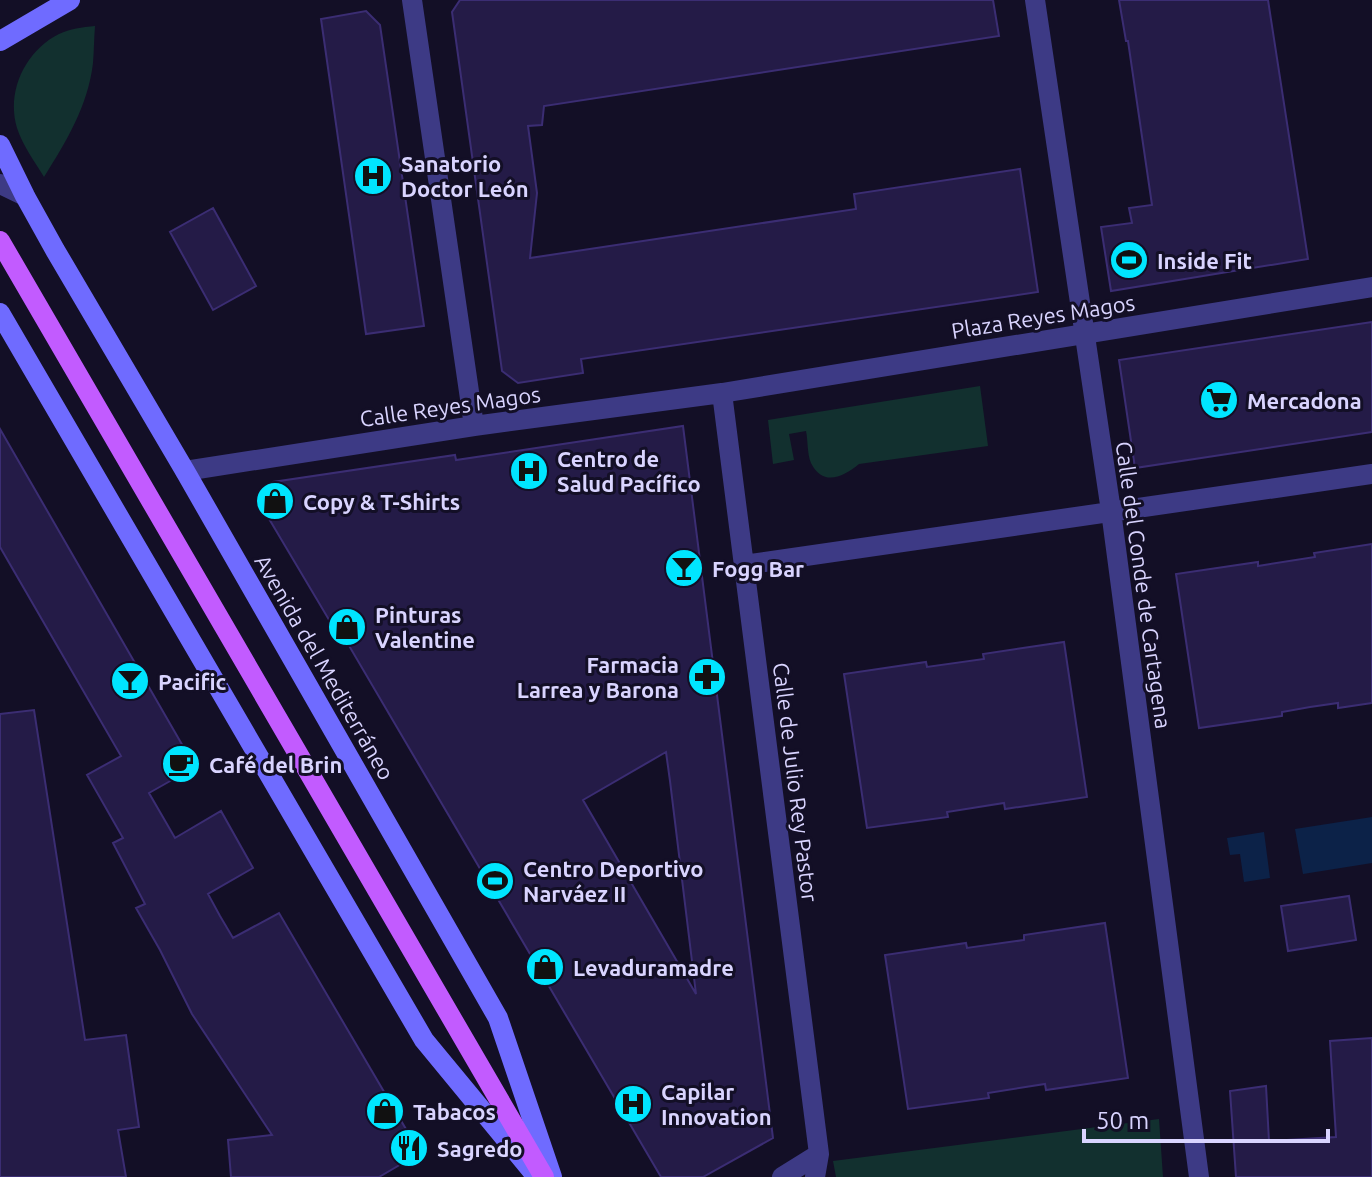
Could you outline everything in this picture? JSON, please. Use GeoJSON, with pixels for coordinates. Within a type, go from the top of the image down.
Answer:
{"type":"FeatureCollection","features":[{"type":"Feature","properties":{"kind":"main road"},"geometry":{"type":"LineString","coordinates":[[0,41],[70,0]]}},
{"type":"Feature","properties":{"kind":"main road","name":"Avenida del Mediterráneo"},"geometry":{"type":"LineString","coordinates":[[0,145],[55,250],[498,1018],[552,1177]]}},
{"type":"Feature","properties":{"kind":"main road"},"geometry":{"type":"LineString","coordinates":[[0,241],[544,1177]]}},
{"type":"Feature","properties":{"kind":"main road"},"geometry":{"type":"LineString","coordinates":[[0,313],[424,1040],[537,1177]]}},
{"type":"Feature","properties":{"kind":"street"},"geometry":{"type":"LineString","coordinates":[[412,0],[474,426]]}},
{"type":"Feature","properties":{"kind":"street","name":"Calle del Conde de Cartagena"},"geometry":{"type":"LineString","coordinates":[[1035,0],[1111,511],[1199,1177]]}},
{"type":"Feature","properties":{"kind":"street"},"geometry":{"type":"LineString","coordinates":[[0,184],[25,196]]}},
{"type":"Feature","properties":{"kind":"street","name":"Plaza Reyes Magos"},"geometry":{"type":"LineString","coordinates":[[722,393],[1372,287]]}},
{"type":"Feature","properties":{"kind":"street","name":"Calle Reyes Magos"},"geometry":{"type":"LineString","coordinates":[[185,471],[474,426],[722,393]]}},
{"type":"Feature","properties":{"kind":"street","name":"Calle de Julio Rey Pastor"},"geometry":{"type":"LineString","coordinates":[[722,393],[819,1154],[815,1177]]}},
{"type":"Feature","properties":{"kind":"street"},"geometry":{"type":"LineString","coordinates":[[744,565],[1372,474]]}},
{"type":"Feature","properties":{"kind":"street"},"geometry":{"type":"LineString","coordinates":[[782,1177],[819,1154]]}},
{"type":"Feature","properties":{"kind":"green space"},"geometry":{"type":"Polygon","coordinates":[[[95,26],[93,63],[81,109],[44,177],[17,128],[14,114],[16,87],[28,62],[47,41],[67,31],[95,26]]]}},
{"type":"Feature","properties":{"kind":"green space"},"geometry":{"type":"Polygon","coordinates":[[[980,386],[988,446],[859,464],[840,476],[827,477],[821,475],[811,463],[806,431],[789,434],[794,460],[773,464],[768,420],[980,386]]]}},
{"type":"Feature","properties":{"kind":"green space"},"geometry":{"type":"Polygon","coordinates":[[[1159,1119],[1163,1177],[836,1177],[833,1161],[1159,1119]]]}},
{"type":"Feature","properties":{"kind":"water"},"geometry":{"type":"Polygon","coordinates":[[[1372,817],[1372,863],[1303,874],[1295,829],[1372,817]]]}},
{"type":"Feature","properties":{"kind":"water"},"geometry":{"type":"Polygon","coordinates":[[[1264,832],[1270,878],[1244,882],[1240,854],[1230,855],[1227,838],[1264,832]]]}},
{"type":"Feature","properties":{"kind":"building"},"geometry":{"type":"Polygon","coordinates":[[[460,0],[993,0],[999,36],[544,106],[542,125],[528,126],[537,193],[530,258],[856,209],[854,194],[1020,169],[1038,292],[581,359],[583,373],[518,383],[502,371],[452,12],[460,0]]]}},
{"type":"Feature","properties":{"kind":"building"},"geometry":{"type":"Polygon","coordinates":[[[1119,0],[1268,0],[1308,259],[1111,291],[1101,227],[1132,223],[1129,208],[1152,205],[1119,0]]]}},
{"type":"Feature","properties":{"kind":"building","name":"Sanatorio Doctor León"},"geometry":{"type":"Polygon","coordinates":[[[366,11],[380,25],[424,326],[366,334],[321,19],[366,11]]]}},
{"type":"Feature","properties":{"kind":"building"},"geometry":{"type":"Polygon","coordinates":[[[213,208],[256,286],[213,310],[170,232],[213,208]]]}},
{"type":"Feature","properties":{"kind":"building"},"geometry":{"type":"Polygon","coordinates":[[[1372,322],[1372,432],[1135,468],[1119,360],[1372,322]]]}},
{"type":"Feature","properties":{"kind":"building"},"geometry":{"type":"Polygon","coordinates":[[[683,426],[773,1138],[703,1177],[661,1177],[341,632],[338,635],[262,507],[273,482],[455,455],[456,460],[683,426]],[[666,752],[583,800],[696,994],[666,752]]]}},
{"type":"Feature","properties":{"kind":"building"},"geometry":{"type":"Polygon","coordinates":[[[0,429],[195,767],[149,793],[175,838],[221,811],[253,868],[208,894],[220,916],[233,938],[279,913],[420,1153],[379,1177],[231,1177],[228,1140],[272,1135],[192,1014],[136,908],[145,904],[113,843],[123,838],[87,775],[121,756],[0,547],[0,429]]]}},
{"type":"Feature","properties":{"kind":"building"},"geometry":{"type":"Polygon","coordinates":[[[1372,544],[1372,703],[1338,708],[1338,703],[1310,707],[1282,712],[1282,716],[1199,728],[1176,574],[1258,562],[1258,566],[1372,544]]]}},
{"type":"Feature","properties":{"kind":"building"},"geometry":{"type":"Polygon","coordinates":[[[1064,642],[1087,797],[1005,809],[1004,803],[947,812],[948,817],[867,828],[844,674],[926,662],[927,667],[984,659],[983,654],[1064,642]]]}},
{"type":"Feature","properties":{"kind":"building"},"geometry":{"type":"Polygon","coordinates":[[[34,710],[85,1040],[126,1035],[139,1127],[118,1130],[126,1177],[0,1177],[0,714],[34,710]]]}},
{"type":"Feature","properties":{"kind":"building"},"geometry":{"type":"Polygon","coordinates":[[[1349,896],[1356,940],[1288,951],[1281,906],[1349,896]]]}},
{"type":"Feature","properties":{"kind":"building"},"geometry":{"type":"Polygon","coordinates":[[[1105,923],[1128,1078],[1046,1090],[1045,1084],[988,1093],[989,1098],[908,1109],[885,955],[966,943],[967,948],[1024,940],[1024,935],[1105,923]]]}},
{"type":"Feature","properties":{"kind":"building"},"geometry":{"type":"Polygon","coordinates":[[[1372,1038],[1372,1177],[1236,1177],[1230,1091],[1266,1086],[1269,1141],[1336,1137],[1330,1041],[1372,1038]]]}},
{"type":"Feature","properties":{"kind":"place","name":"Sanatorio Doctor León"},"geometry":{"type":"Point","coordinates":[373,176]}},
{"type":"Feature","properties":{"kind":"place","name":"Inside Fit"},"geometry":{"type":"Point","coordinates":[1129,260]}},
{"type":"Feature","properties":{"kind":"place","name":"Mercadona"},"geometry":{"type":"Point","coordinates":[1219,400]}},
{"type":"Feature","properties":{"kind":"place","name":"Centro de Salud Pacífico"},"geometry":{"type":"Point","coordinates":[529,471]}},
{"type":"Feature","properties":{"kind":"place","name":"Copy & T-Shirts"},"geometry":{"type":"Point","coordinates":[275,501]}},
{"type":"Feature","properties":{"kind":"place","name":"Fogg Bar"},"geometry":{"type":"Point","coordinates":[684,568]}},
{"type":"Feature","properties":{"kind":"place","name":"Pinturas Valentine"},"geometry":{"type":"Point","coordinates":[347,627]}},
{"type":"Feature","properties":{"kind":"place","name":"Farmacia Larrea y Barona"},"geometry":{"type":"Point","coordinates":[707,677]}},
{"type":"Feature","properties":{"kind":"place","name":"Pacific"},"geometry":{"type":"Point","coordinates":[130,681]}},
{"type":"Feature","properties":{"kind":"place","name":"Café del Brin"},"geometry":{"type":"Point","coordinates":[181,764]}},
{"type":"Feature","properties":{"kind":"place","name":"Centro Deportivo Narváez II"},"geometry":{"type":"Point","coordinates":[495,881]}},
{"type":"Feature","properties":{"kind":"place","name":"Levaduramadre"},"geometry":{"type":"Point","coordinates":[545,967]}},
{"type":"Feature","properties":{"kind":"place","name":"Capilar Innovation"},"geometry":{"type":"Point","coordinates":[633,1104]}},
{"type":"Feature","properties":{"kind":"place","name":"Tabacos"},"geometry":{"type":"Point","coordinates":[385,1111]}},
{"type":"Feature","properties":{"kind":"place","name":"Sagredo"},"geometry":{"type":"Point","coordinates":[409,1148]}}]}
